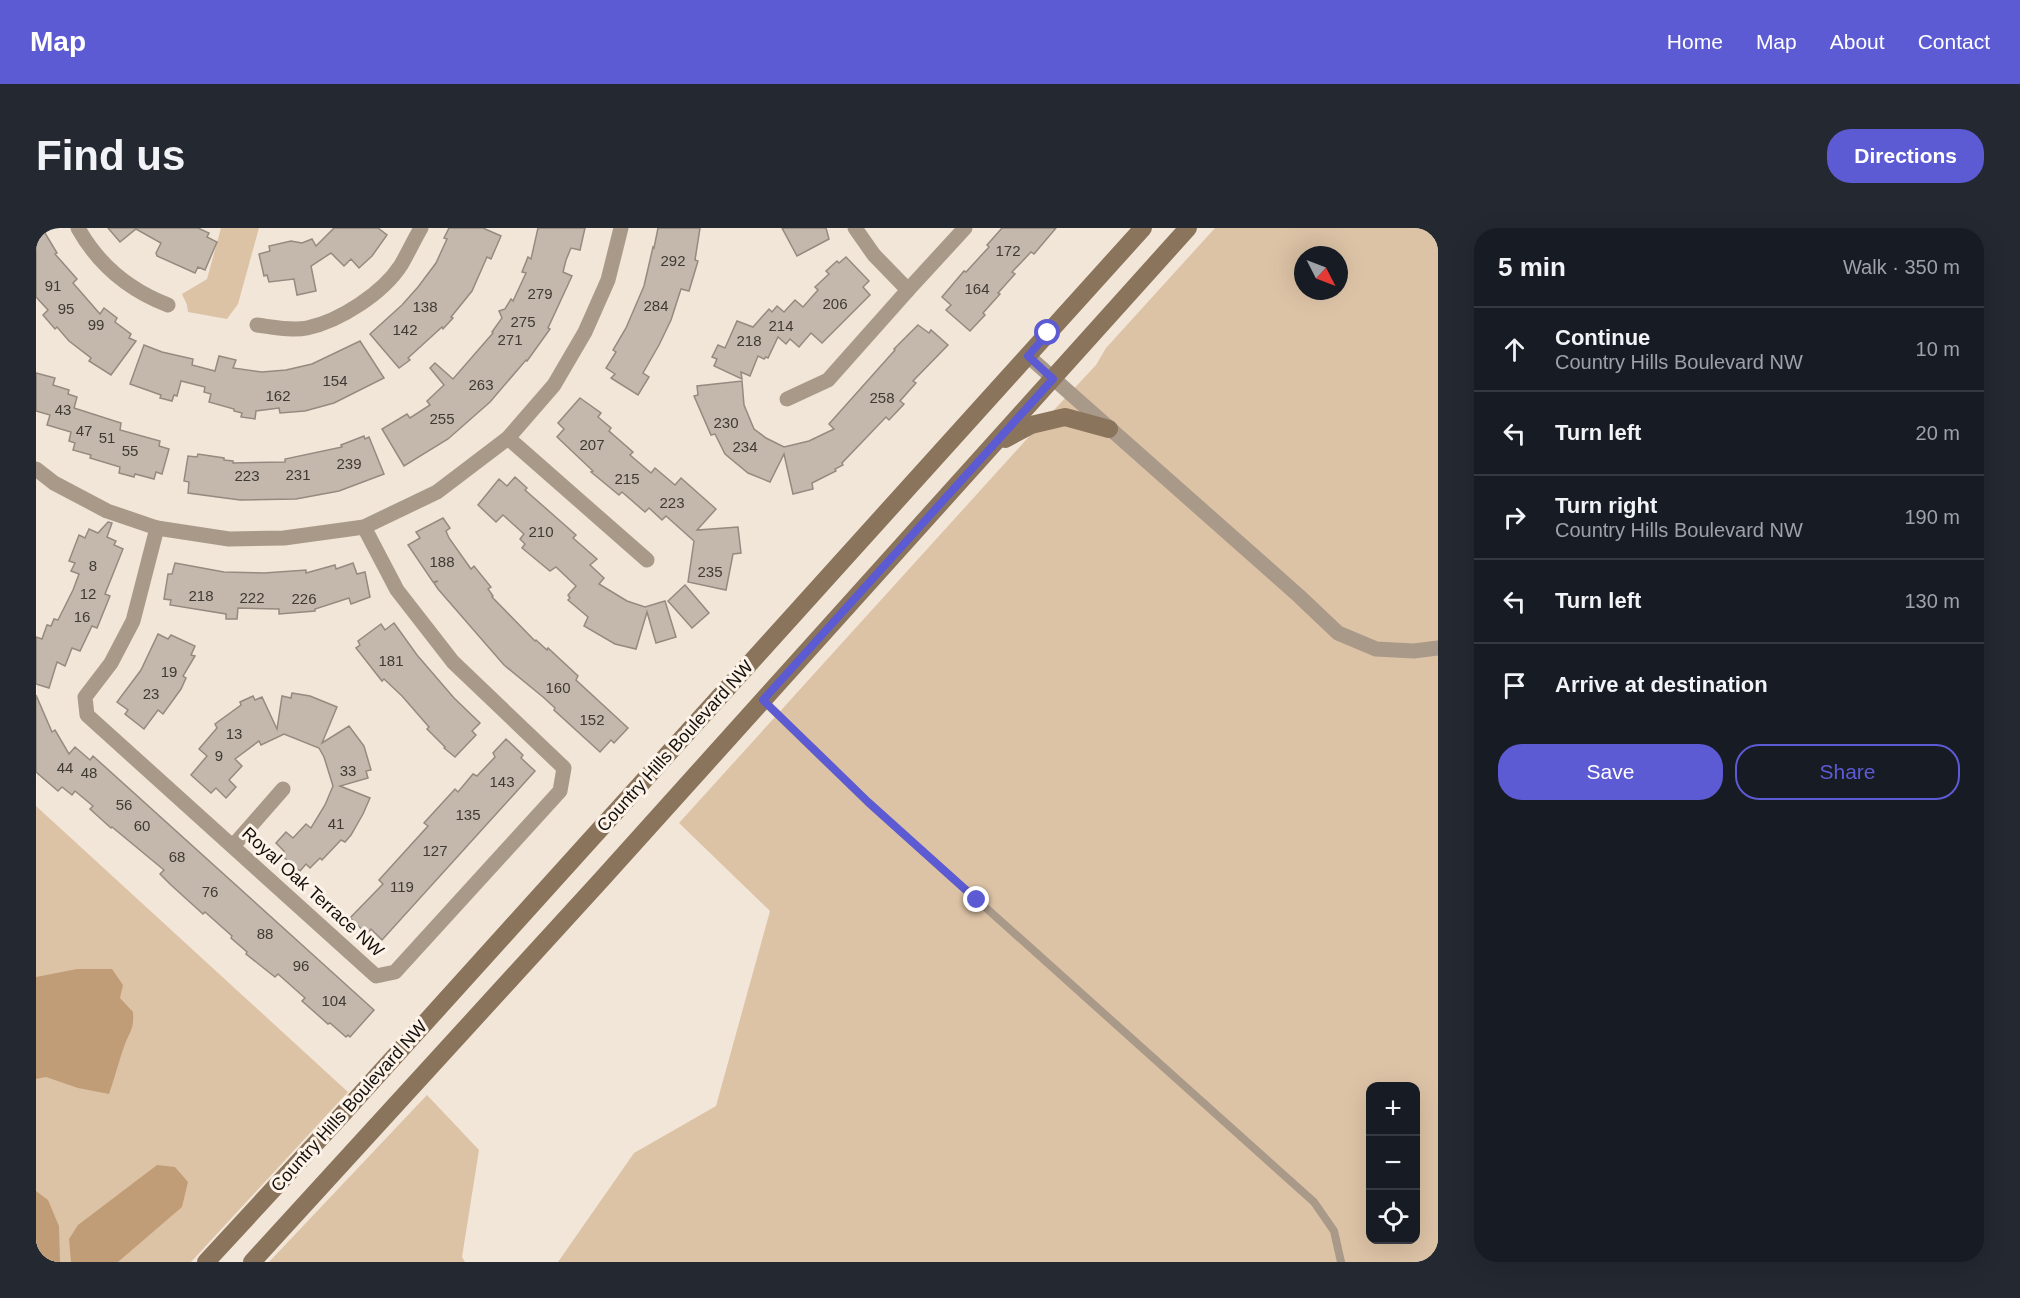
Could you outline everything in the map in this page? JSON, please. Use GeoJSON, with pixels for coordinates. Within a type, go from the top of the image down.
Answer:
{"type":"FeatureCollection","features":[{"type":"Feature","properties":{"kind":"main road","name":"Country Hills Boulevard NW"},"geometry":{"type":"LineString","coordinates":[[206,1262],[348,1108],[1143,228]]}},
{"type":"Feature","properties":{"kind":"main road","name":"Country Hills Boulevard NW"},"geometry":{"type":"LineString","coordinates":[[252,1262],[316,1194],[1188,228]]}},
{"type":"Feature","properties":{"kind":"main road"},"geometry":{"type":"LineString","coordinates":[[992,446],[1030,425],[1065,417],[1109,429]]}},
{"type":"Feature","properties":{"kind":"street"},"geometry":{"type":"LineString","coordinates":[[78,228],[102,262],[129,286],[168,305]]}},
{"type":"Feature","properties":{"kind":"street"},"geometry":{"type":"LineString","coordinates":[[257,325],[306,328],[335,319],[366,302],[400,267],[421,228]]}},
{"type":"Feature","properties":{"kind":"street"},"geometry":{"type":"LineString","coordinates":[[36,469],[54,483],[107,511],[157,528],[229,539],[284,538],[364,527],[437,492],[508,438],[554,385],[585,332],[608,280],[621,228]]}},
{"type":"Feature","properties":{"kind":"street"},"geometry":{"type":"LineString","coordinates":[[855,228],[874,255],[908,290]]}},
{"type":"Feature","properties":{"kind":"street"},"geometry":{"type":"LineString","coordinates":[[787,399],[828,380],[965,228]]}},
{"type":"Feature","properties":{"kind":"street"},"geometry":{"type":"LineString","coordinates":[[1028,356],[1338,633],[1376,649],[1414,651],[1438,648]]}},
{"type":"Feature","properties":{"kind":"street"},"geometry":{"type":"LineString","coordinates":[[508,438],[647,560]]}},
{"type":"Feature","properties":{"kind":"street","name":"Royal Oak Terrace NW"},"geometry":{"type":"LineString","coordinates":[[157,528],[133,621],[111,663],[85,697],[87,714],[376,976],[395,972],[560,791],[564,768],[453,662],[397,590],[364,527]]}},
{"type":"Feature","properties":{"kind":"street"},"geometry":{"type":"LineString","coordinates":[[233,846],[283,789]]}},
{"type":"Feature","properties":{"kind":"lane"},"geometry":{"type":"LineString","coordinates":[[763,700],[868,802],[1314,1202],[1334,1231],[1341,1262]]}},
{"type":"Feature","properties":{"kind":"shaded area"},"geometry":{"type":"Polygon","coordinates":[[[221,228],[259,228],[238,304],[227,319],[188,312],[182,294],[207,279],[221,228]]]}},
{"type":"Feature","properties":{"kind":"shaded area"},"geometry":{"type":"Polygon","coordinates":[[[1215,228],[1438,228],[1438,1262],[558,1262],[634,1153],[716,1106],[770,911],[679,823],[1096,365],[1106,348],[1215,228]]]}},
{"type":"Feature","properties":{"kind":"shaded area"},"geometry":{"type":"Polygon","coordinates":[[[36,806],[348,1092],[191,1262],[36,1262],[36,806]]]}},
{"type":"Feature","properties":{"kind":"shaded area"},"geometry":{"type":"Polygon","coordinates":[[[77,969],[112,969],[123,985],[120,998],[133,1012],[132,1029],[109,1094],[78,1088],[46,1077],[36,1079],[36,977],[77,969]]]}},
{"type":"Feature","properties":{"kind":"shaded area"},"geometry":{"type":"Polygon","coordinates":[[[427,1095],[479,1150],[462,1257],[465,1262],[269,1262],[427,1095]]]}},
{"type":"Feature","properties":{"kind":"shaded area"},"geometry":{"type":"Polygon","coordinates":[[[157,1165],[175,1167],[188,1182],[182,1207],[118,1262],[71,1262],[69,1239],[78,1225],[157,1165]]]}},
{"type":"Feature","properties":{"kind":"shaded area"},"geometry":{"type":"Polygon","coordinates":[[[36,1191],[48,1200],[59,1226],[60,1262],[36,1262],[36,1191]]]}},
{"type":"Feature","properties":{"kind":"building"},"geometry":{"type":"Polygon","coordinates":[[[36,228],[42,228],[57,253],[55,254],[77,279],[73,283],[100,314],[104,308],[117,318],[115,322],[131,334],[129,338],[136,341],[111,375],[89,361],[91,358],[69,341],[57,327],[55,329],[43,315],[48,310],[36,297],[36,228]]]}},
{"type":"Feature","properties":{"kind":"building"},"geometry":{"type":"Polygon","coordinates":[[[108,228],[198,228],[209,233],[207,237],[217,242],[205,270],[198,267],[195,273],[157,256],[156,253],[161,243],[136,229],[120,242],[108,228]]]}},
{"type":"Feature","properties":{"kind":"building"},"geometry":{"type":"Polygon","coordinates":[[[334,228],[378,228],[387,235],[372,256],[359,268],[351,259],[344,266],[331,253],[311,266],[316,291],[297,295],[294,279],[269,282],[267,275],[264,276],[259,254],[270,251],[269,246],[291,241],[302,243],[312,239],[316,246],[334,228]]]}},
{"type":"Feature","properties":{"kind":"building"},"geometry":{"type":"Polygon","coordinates":[[[449,228],[483,228],[501,236],[491,259],[487,257],[472,291],[451,317],[453,318],[399,368],[370,334],[402,305],[436,263],[447,239],[444,238],[449,228]]]}},
{"type":"Feature","properties":{"kind":"building"},"geometry":{"type":"Polygon","coordinates":[[[538,228],[585,228],[580,250],[571,248],[566,260],[563,272],[572,276],[548,328],[550,329],[527,361],[490,402],[448,439],[404,466],[382,429],[407,414],[410,418],[430,405],[427,401],[444,385],[430,368],[435,363],[453,379],[493,333],[502,318],[499,311],[505,309],[511,299],[513,301],[526,273],[522,272],[528,257],[531,259],[538,228]]]}},
{"type":"Feature","properties":{"kind":"building"},"geometry":{"type":"Polygon","coordinates":[[[658,228],[700,228],[695,260],[698,261],[689,291],[681,289],[671,320],[643,373],[649,377],[638,395],[611,378],[615,374],[606,368],[616,352],[613,350],[626,328],[644,286],[658,228]]]}},
{"type":"Feature","properties":{"kind":"building"},"geometry":{"type":"Polygon","coordinates":[[[782,228],[826,228],[829,239],[797,256],[782,228]]]}},
{"type":"Feature","properties":{"kind":"building"},"geometry":{"type":"Polygon","coordinates":[[[1002,228],[1056,228],[1034,254],[1031,252],[1012,272],[1015,274],[983,313],[985,315],[970,331],[946,310],[951,305],[942,297],[989,247],[987,245],[1002,228]]]}},
{"type":"Feature","properties":{"kind":"building"},"geometry":{"type":"Polygon","coordinates":[[[846,257],[869,281],[863,287],[870,295],[822,343],[811,333],[799,347],[790,339],[786,344],[778,337],[768,358],[758,356],[750,376],[741,372],[742,379],[714,366],[717,359],[712,357],[718,345],[725,348],[737,321],[753,327],[769,309],[772,312],[777,306],[784,312],[795,300],[803,307],[818,290],[815,287],[829,274],[826,271],[837,261],[839,263],[846,257]]]}},
{"type":"Feature","properties":{"kind":"building"},"geometry":{"type":"Polygon","coordinates":[[[918,325],[929,333],[931,330],[948,345],[913,381],[916,383],[900,401],[904,404],[889,420],[886,417],[842,463],[843,465],[835,469],[836,471],[812,483],[813,489],[793,494],[784,454],[770,482],[748,473],[725,454],[715,434],[711,435],[694,396],[698,395],[697,386],[742,381],[744,405],[754,429],[784,447],[809,441],[834,429],[829,424],[894,349],[918,325]]]}},
{"type":"Feature","properties":{"kind":"building"},"geometry":{"type":"Polygon","coordinates":[[[360,341],[384,378],[334,403],[305,411],[280,413],[279,408],[256,411],[255,419],[241,417],[242,413],[234,409],[209,402],[211,394],[204,392],[205,387],[181,381],[177,396],[174,395],[172,401],[130,384],[144,345],[193,359],[192,365],[215,371],[219,356],[236,360],[233,368],[262,372],[286,370],[312,364],[360,341]]]}},
{"type":"Feature","properties":{"kind":"building"},"geometry":{"type":"Polygon","coordinates":[[[36,373],[55,378],[53,385],[69,390],[68,394],[77,397],[74,408],[121,423],[120,430],[160,441],[159,446],[169,449],[162,474],[156,472],[154,479],[119,473],[120,467],[73,450],[75,443],[69,441],[71,432],[47,425],[50,415],[36,411],[36,373]]]}},
{"type":"Feature","properties":{"kind":"building"},"geometry":{"type":"Polygon","coordinates":[[[580,398],[601,413],[598,417],[611,428],[609,431],[633,452],[630,455],[651,473],[655,468],[675,485],[681,478],[716,509],[697,530],[738,527],[741,553],[733,554],[726,590],[688,582],[694,541],[666,516],[662,520],[649,508],[645,512],[622,492],[619,495],[591,472],[593,471],[557,437],[564,429],[558,423],[580,398]]]}},
{"type":"Feature","properties":{"kind":"building"},"geometry":{"type":"Polygon","coordinates":[[[364,436],[365,439],[369,437],[384,474],[339,491],[296,499],[240,500],[188,493],[189,482],[184,481],[188,456],[197,457],[198,454],[224,458],[233,463],[285,462],[285,459],[342,447],[341,445],[364,436]]]}},
{"type":"Feature","properties":{"kind":"building"},"geometry":{"type":"Polygon","coordinates":[[[515,477],[527,488],[525,490],[576,535],[573,538],[597,559],[590,565],[604,578],[599,584],[627,601],[645,607],[665,601],[676,637],[656,643],[647,612],[636,649],[615,644],[584,626],[588,617],[568,600],[570,598],[568,595],[576,586],[556,567],[550,571],[522,548],[525,544],[520,539],[524,534],[503,515],[496,522],[478,505],[499,479],[507,486],[515,477]]]}},
{"type":"Feature","properties":{"kind":"building"},"geometry":{"type":"Polygon","coordinates":[[[443,518],[450,528],[446,531],[449,538],[471,569],[474,566],[491,587],[488,589],[492,597],[535,641],[547,650],[548,648],[578,676],[576,680],[628,728],[614,743],[611,740],[600,752],[543,697],[504,665],[438,589],[434,583],[438,581],[433,582],[408,545],[420,538],[416,532],[443,518]]]}},
{"type":"Feature","properties":{"kind":"building"},"geometry":{"type":"Polygon","coordinates":[[[108,522],[112,523],[107,537],[116,541],[114,545],[123,549],[105,594],[110,596],[97,628],[92,626],[80,651],[72,648],[65,666],[57,662],[49,688],[36,684],[36,637],[42,639],[47,625],[51,626],[54,619],[58,620],[73,590],[79,574],[71,571],[75,563],[69,561],[79,535],[85,538],[89,529],[98,533],[108,522]]]}},
{"type":"Feature","properties":{"kind":"building"},"geometry":{"type":"Polygon","coordinates":[[[175,563],[224,572],[264,573],[306,570],[306,573],[335,565],[336,569],[353,563],[357,574],[365,572],[370,597],[351,604],[349,598],[315,609],[315,611],[279,614],[279,609],[238,608],[237,619],[226,619],[226,614],[170,605],[171,600],[164,599],[168,574],[172,574],[175,563]]]}},
{"type":"Feature","properties":{"kind":"building"},"geometry":{"type":"Polygon","coordinates":[[[685,585],[709,613],[692,628],[668,601],[685,585]]]}},
{"type":"Feature","properties":{"kind":"building"},"geometry":{"type":"Polygon","coordinates":[[[394,623],[417,655],[454,698],[480,723],[472,731],[476,735],[455,757],[427,729],[429,727],[402,696],[384,679],[382,681],[356,648],[360,645],[358,641],[381,624],[385,630],[394,623]]]}},
{"type":"Feature","properties":{"kind":"building"},"geometry":{"type":"Polygon","coordinates":[[[158,634],[168,639],[171,635],[195,646],[191,655],[195,656],[183,676],[186,678],[181,689],[163,714],[158,710],[144,729],[125,714],[128,710],[117,702],[141,670],[158,634]]]}},
{"type":"Feature","properties":{"kind":"building"},"geometry":{"type":"Polygon","coordinates":[[[292,693],[310,696],[337,707],[322,743],[349,726],[364,746],[371,770],[366,771],[368,778],[340,786],[370,798],[351,835],[345,842],[341,840],[322,860],[320,858],[310,868],[306,864],[300,871],[281,855],[284,851],[276,843],[286,832],[293,838],[306,824],[311,828],[325,805],[333,786],[319,748],[284,734],[261,745],[259,741],[235,759],[242,766],[229,780],[236,787],[226,798],[216,788],[211,793],[191,775],[207,756],[199,749],[217,728],[215,724],[241,705],[240,702],[253,696],[255,700],[262,697],[277,729],[282,696],[291,698],[292,693]]]}},
{"type":"Feature","properties":{"kind":"building"},"geometry":{"type":"Polygon","coordinates":[[[36,695],[52,732],[55,730],[69,754],[75,747],[90,760],[93,756],[374,1010],[350,1037],[348,1035],[346,1037],[330,1023],[328,1024],[302,1001],[305,998],[278,974],[275,977],[246,954],[247,952],[231,938],[232,936],[205,912],[203,914],[160,874],[164,870],[90,809],[93,806],[75,791],[72,795],[62,787],[58,791],[36,772],[36,695]]]}},
{"type":"Feature","properties":{"kind":"building"},"geometry":{"type":"Polygon","coordinates":[[[506,739],[523,755],[521,758],[535,771],[382,940],[371,929],[367,934],[350,918],[383,884],[379,880],[428,826],[424,823],[455,789],[458,792],[473,774],[477,776],[495,757],[493,753],[506,739]]]}},
{"type":"Feature","properties":{"kind":"route"},"geometry":{"type":"LineString","coordinates":[[977,900],[868,802],[763,700],[1053,379],[1028,356],[1048,333]]}}]}
